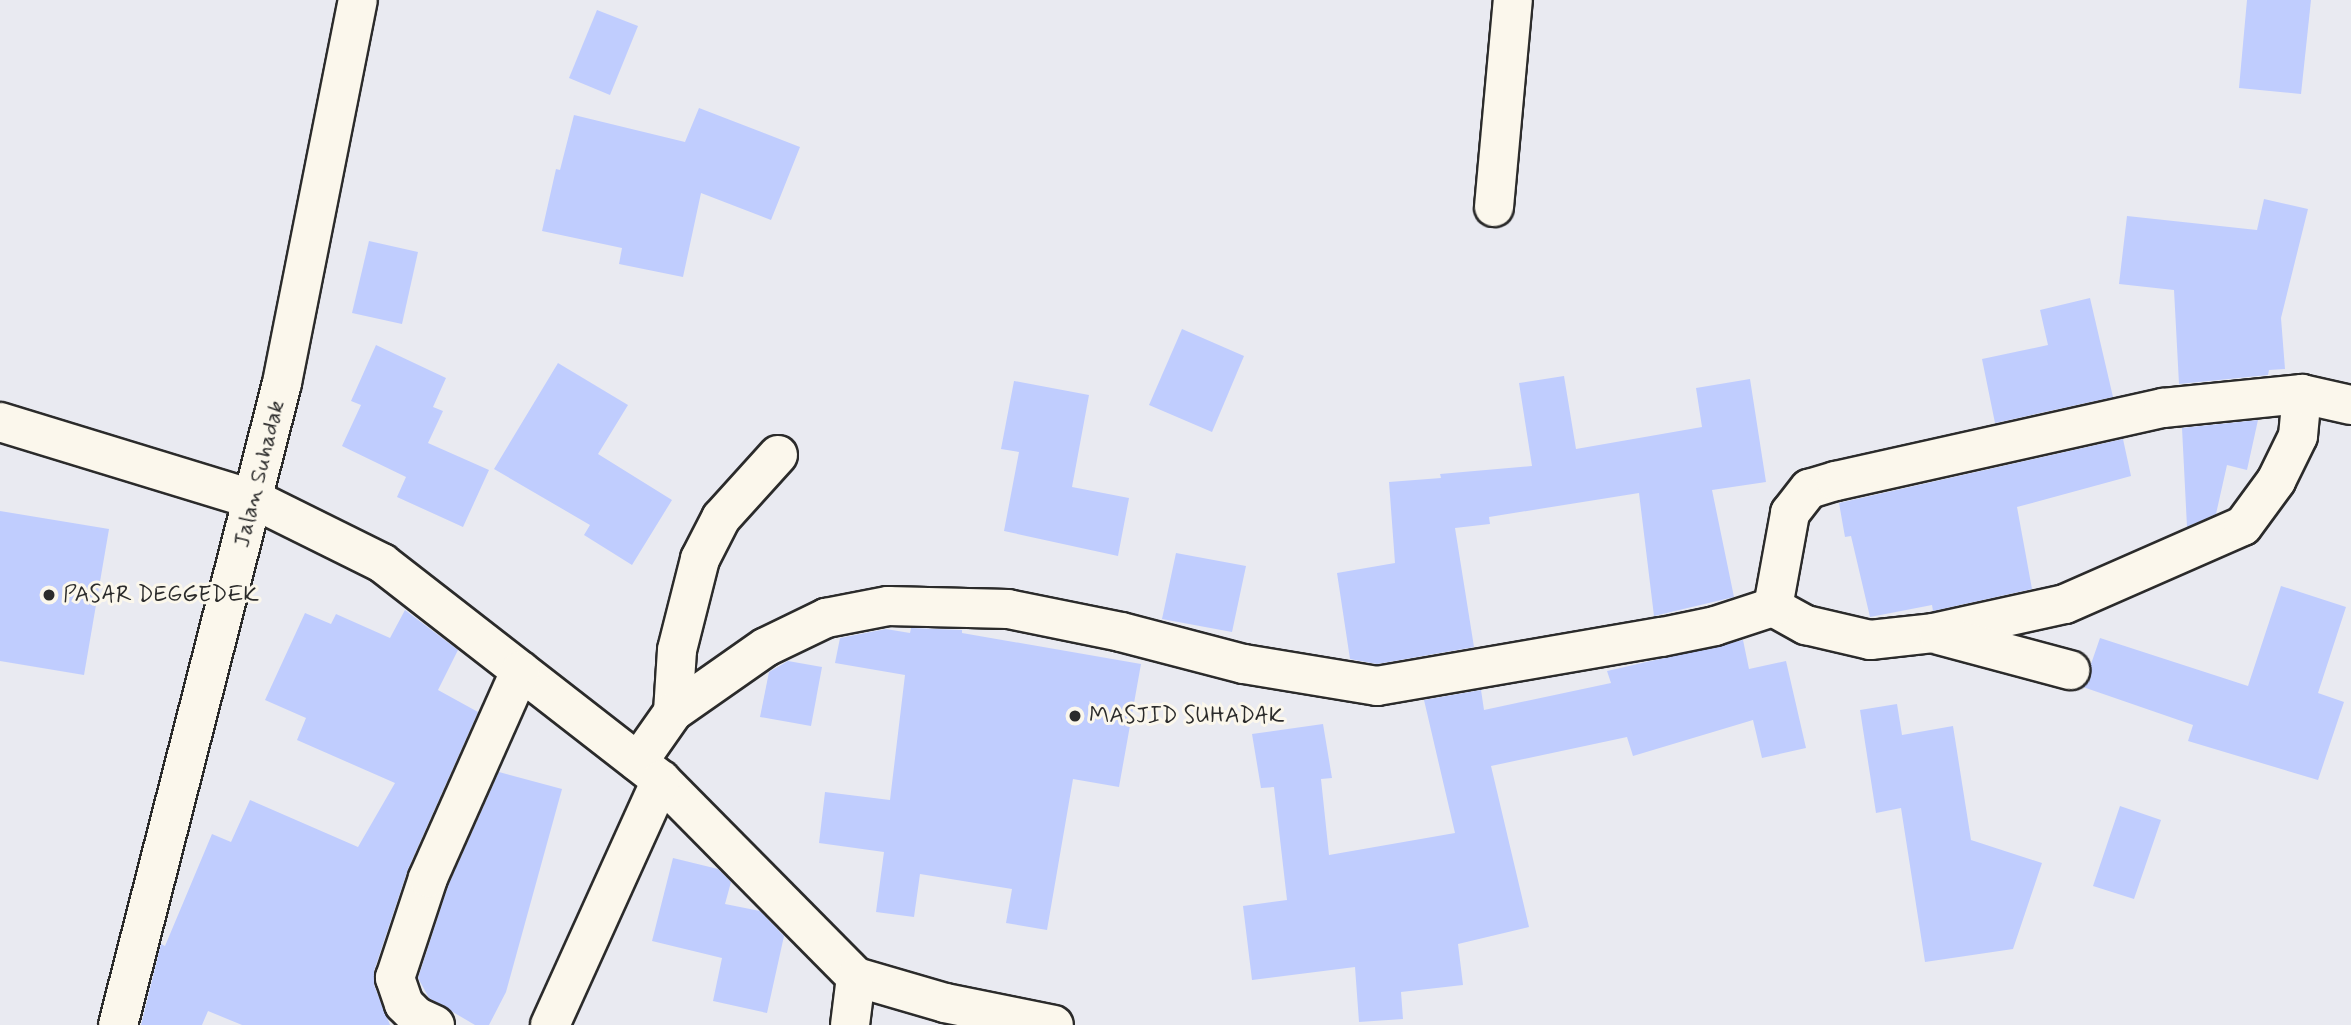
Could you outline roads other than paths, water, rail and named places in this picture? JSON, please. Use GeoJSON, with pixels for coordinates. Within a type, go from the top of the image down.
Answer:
{"type":"FeatureCollection","features":[{"type":"Feature","properties":{"kind":"street","name":"Jalan Suhadak"},"geometry":{"type":"LineString","coordinates":[[118,1025],[255,500],[282,383],[358,0]]}},
{"type":"Feature","properties":{"kind":"street"},"geometry":{"type":"LineString","coordinates":[[1494,207],[1513,0]]}},
{"type":"Feature","properties":{"kind":"street"},"geometry":{"type":"LineString","coordinates":[[1773,607],[1790,513],[1809,489],[2163,408],[2302,394],[2351,405]]}},
{"type":"Feature","properties":{"kind":"street"},"geometry":{"type":"LineString","coordinates":[[673,712],[766,647],[826,618],[888,606],[1008,609],[1121,632],[1244,664],[1377,686],[1662,637],[1715,626],[1773,607],[1805,625],[1870,640],[1933,633],[2065,604],[2243,526],[2276,481],[2298,436],[2302,394]]}},
{"type":"Feature","properties":{"kind":"street"},"geometry":{"type":"LineString","coordinates":[[0,422],[255,500],[382,564],[650,771],[856,976],[945,1003],[1054,1025]]}},
{"type":"Feature","properties":{"kind":"street"},"geometry":{"type":"LineString","coordinates":[[550,1025],[673,712],[677,650],[700,559],[721,518],[778,455]]}},
{"type":"Feature","properties":{"kind":"street"},"geometry":{"type":"LineString","coordinates":[[1933,633],[2070,670]]}},
{"type":"Feature","properties":{"kind":"street"},"geometry":{"type":"LineString","coordinates":[[435,1025],[415,1016],[404,1004],[395,978],[428,878],[520,671]]}},
{"type":"Feature","properties":{"kind":"street"},"geometry":{"type":"LineString","coordinates":[[850,1025],[856,976]]}},
{"type":"Feature","properties":{"kind":"place","name":"PASAR DEGGEDEK"},"geometry":{"type":"Point","coordinates":[49,595]}},
{"type":"Feature","properties":{"kind":"place","name":"MASJID SUHADAK"},"geometry":{"type":"Point","coordinates":[1075,716]}}]}
